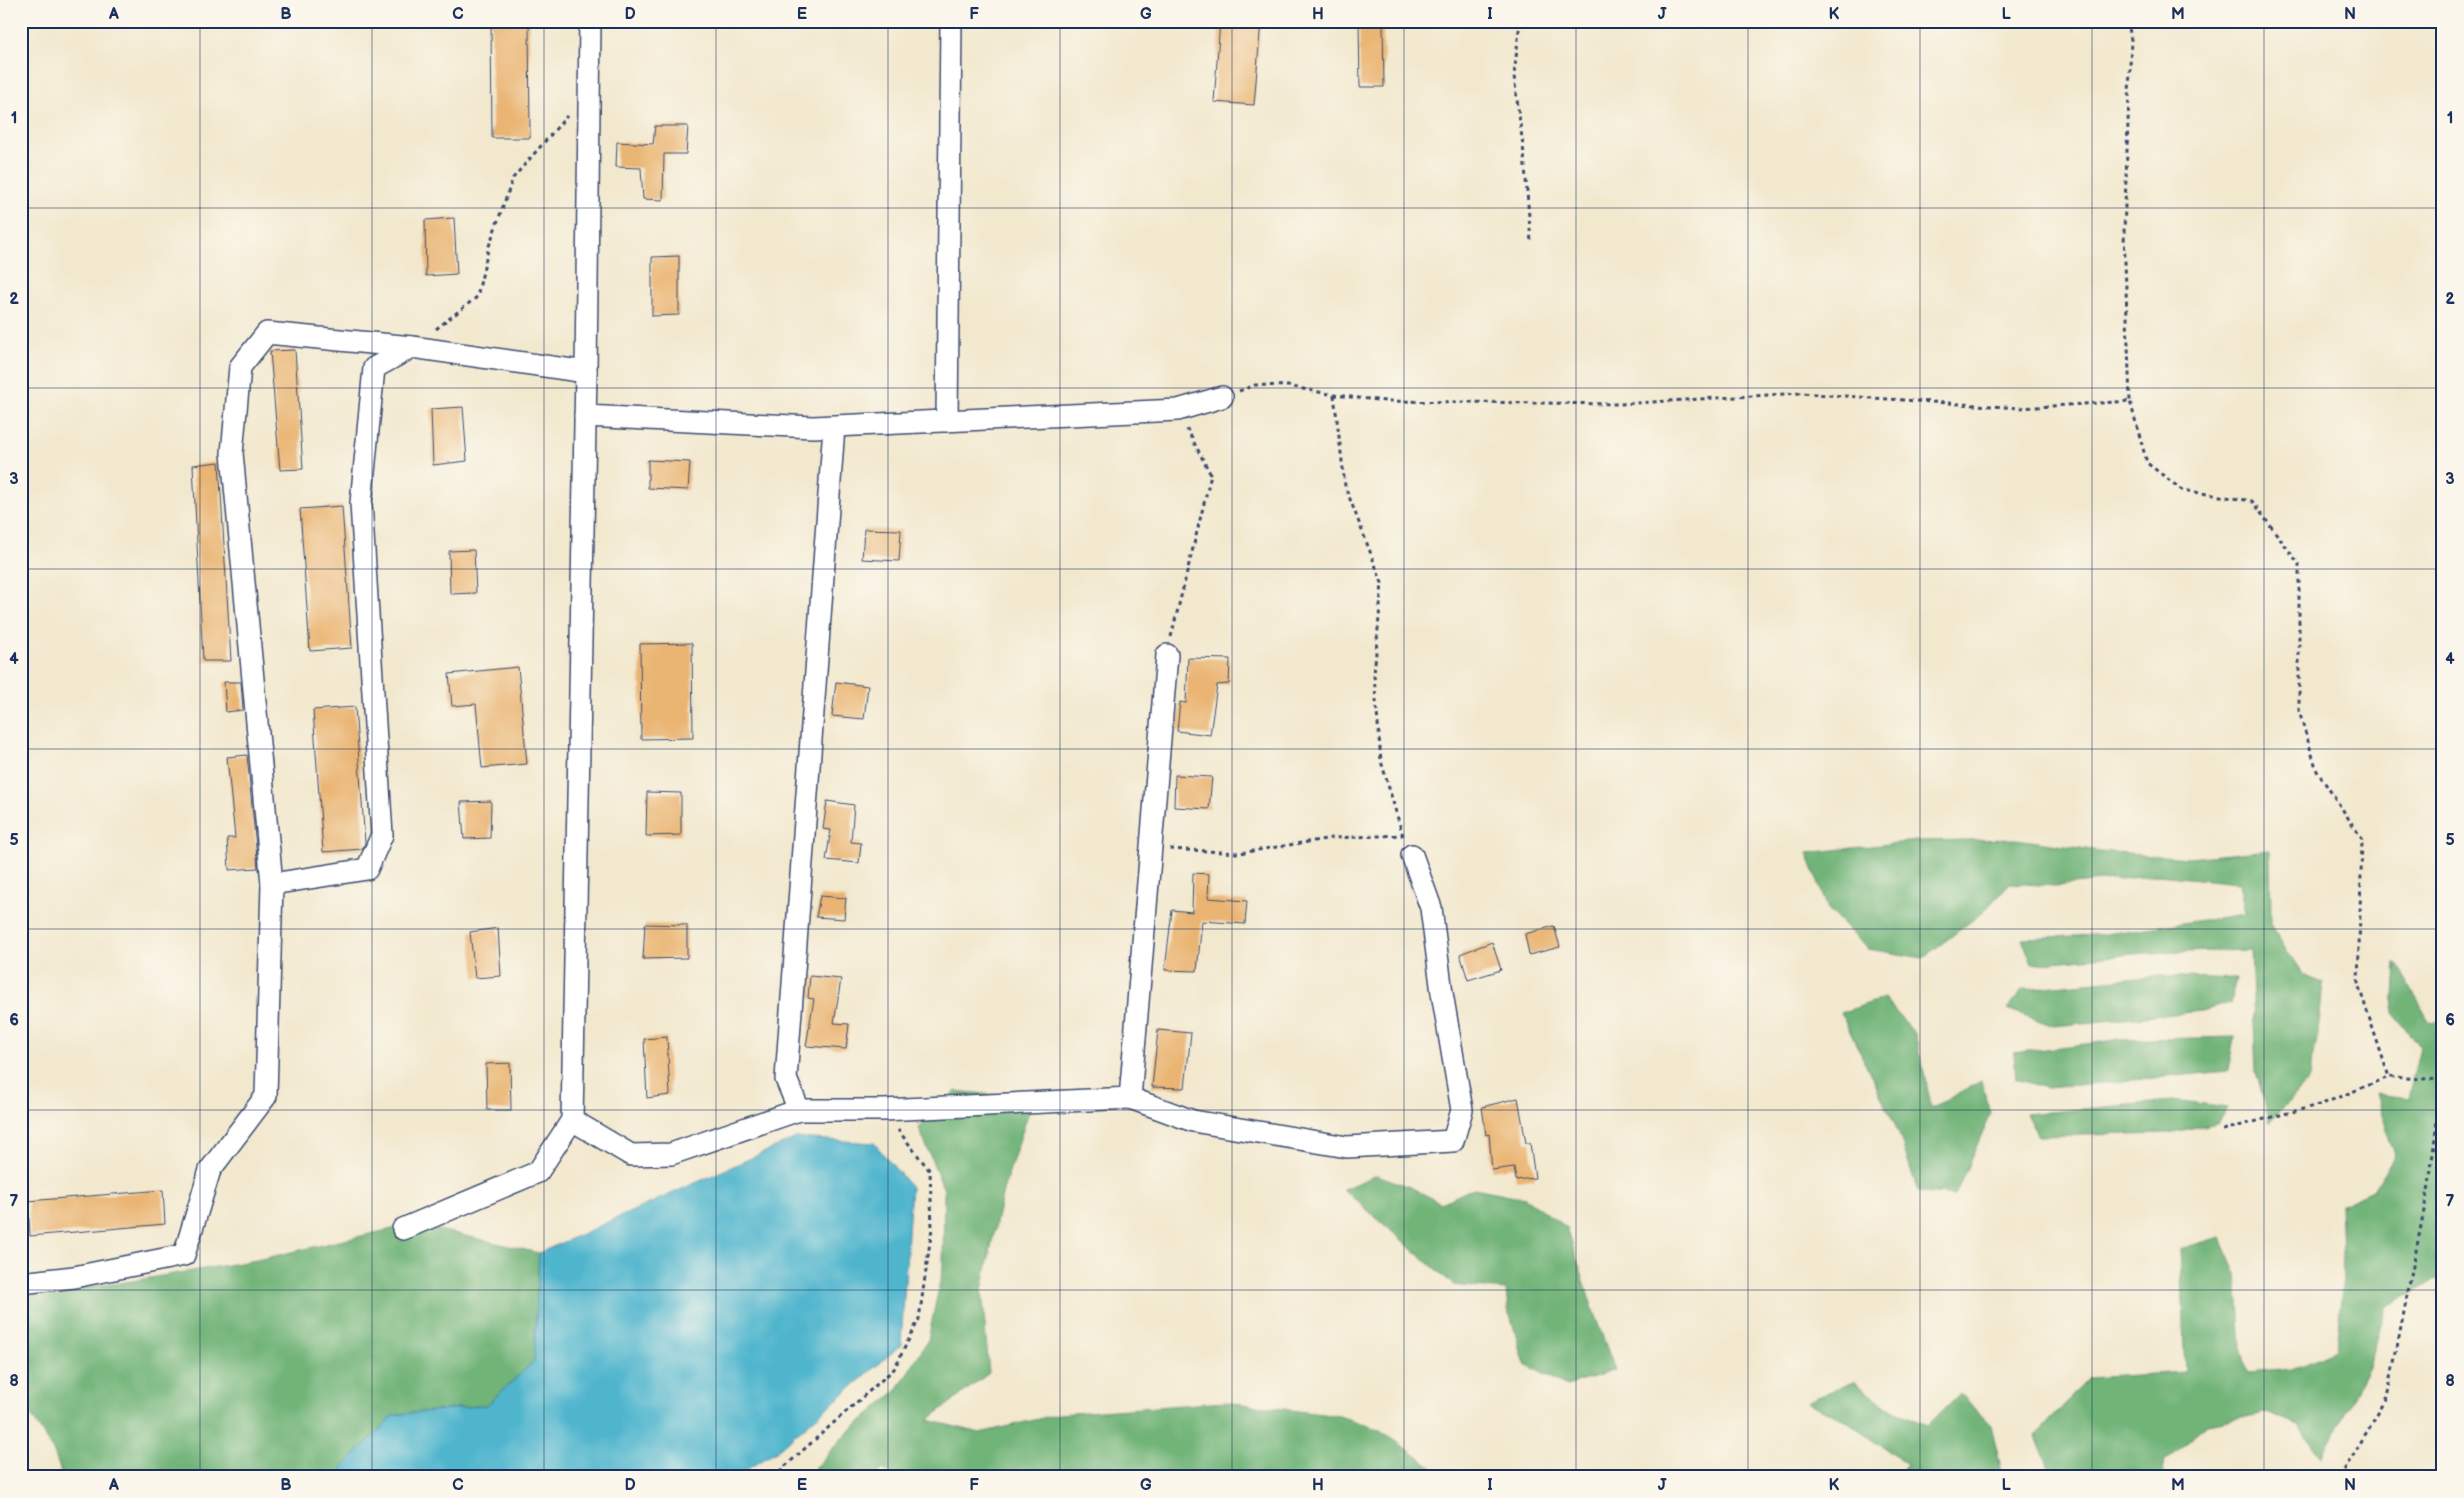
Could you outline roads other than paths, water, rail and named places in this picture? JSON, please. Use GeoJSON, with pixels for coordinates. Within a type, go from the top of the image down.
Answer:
{"type":"FeatureCollection","features":[{"type":"Feature","properties":{"kind":"street"},"geometry":{"type":"LineString","coordinates":[[402,1229],[538,1172],[572,1120],[586,372],[590,21]]}},
{"type":"Feature","properties":{"kind":"street"},"geometry":{"type":"LineString","coordinates":[[948,421],[951,21]]}},
{"type":"Feature","properties":{"kind":"street"},"geometry":{"type":"LineString","coordinates":[[21,1283],[74,1278],[184,1255],[210,1170],[266,1096],[272,884],[232,453],[240,367],[267,333],[412,347],[586,372]]}},
{"type":"Feature","properties":{"kind":"street"},"geometry":{"type":"LineString","coordinates":[[272,884],[367,869],[382,835],[360,503],[374,368],[412,347]]}},
{"type":"Feature","properties":{"kind":"street"},"geometry":{"type":"LineString","coordinates":[[585,416],[813,427],[1178,410],[1222,397]]}},
{"type":"Feature","properties":{"kind":"street"},"geometry":{"type":"LineString","coordinates":[[799,1110],[786,1079],[834,426]]}},
{"type":"Feature","properties":{"kind":"street"},"geometry":{"type":"LineString","coordinates":[[1130,1098],[1167,655]]}},
{"type":"Feature","properties":{"kind":"street"},"geometry":{"type":"LineString","coordinates":[[572,1120],[632,1155],[670,1154],[799,1110],[883,1110],[1130,1098],[1193,1121],[1346,1147],[1453,1141],[1462,1110],[1442,993],[1431,908],[1412,855]]}},
{"type":"Feature","properties":{"kind":"water"},"geometry":{"type":"Polygon","coordinates":[[[796,1138],[874,1143],[911,1187],[901,1345],[776,1451],[735,1477],[337,1477],[342,1468],[394,1415],[487,1405],[534,1361],[539,1253],[796,1138]]]}}]}
